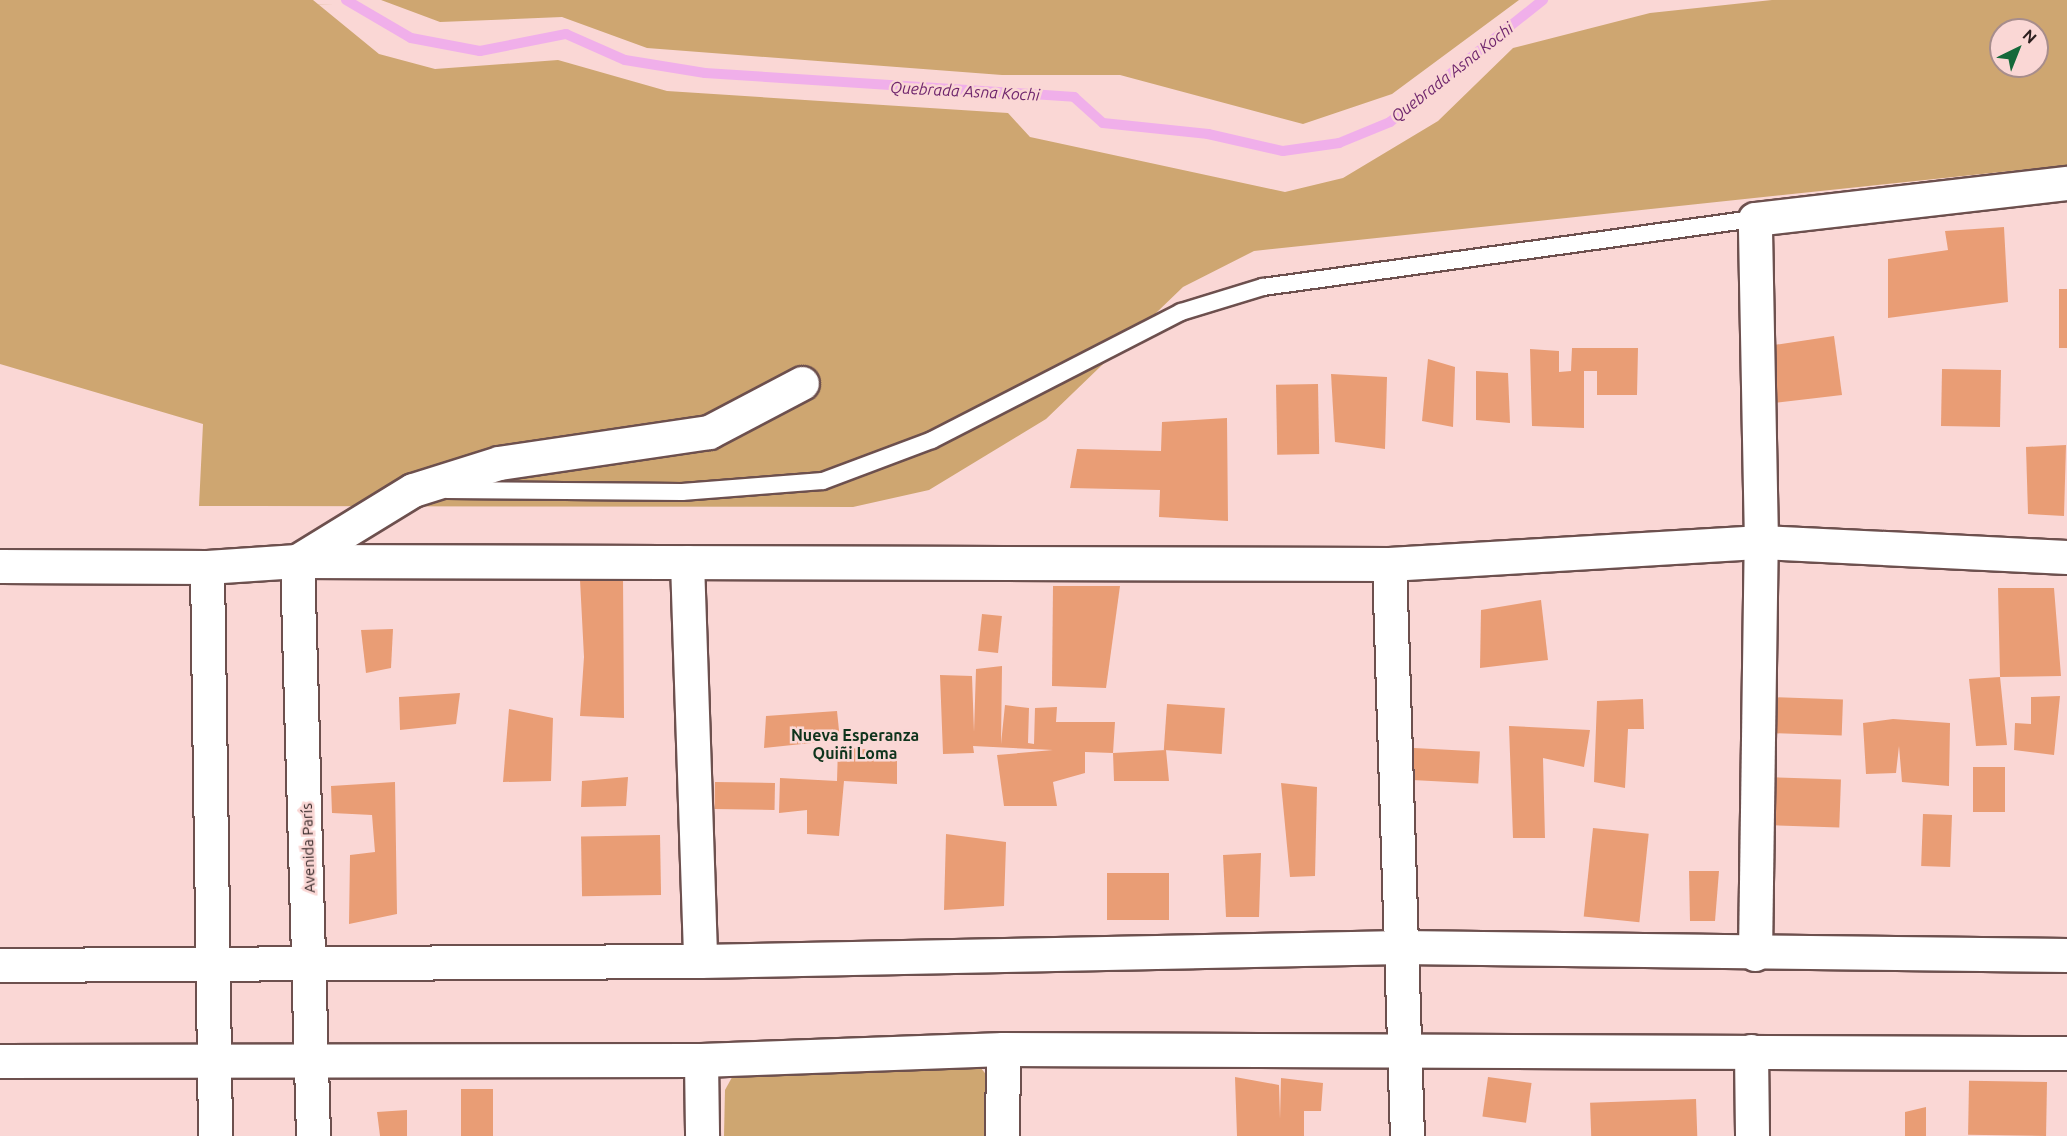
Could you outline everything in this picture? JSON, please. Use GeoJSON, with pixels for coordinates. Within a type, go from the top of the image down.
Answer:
{"type":"FeatureCollection","features":[{"type":"Feature","properties":{"kind":"street"},"geometry":{"type":"LineString","coordinates":[[1755,954],[1761,542],[1755,219],[2067,183]]}},
{"type":"Feature","properties":{"kind":"street"},"geometry":{"type":"LineString","coordinates":[[297,561],[413,490],[499,463],[709,432],[802,383]]}},
{"type":"Feature","properties":{"kind":"street"},"geometry":{"type":"LineString","coordinates":[[0,566],[207,567],[297,561],[1389,564],[1761,542],[2067,557]]}},
{"type":"Feature","properties":{"kind":"street","name":"Avenida París"},"geometry":{"type":"LineString","coordinates":[[297,561],[312,964],[313,1136]]}},
{"type":"Feature","properties":{"kind":"street"},"geometry":{"type":"LineString","coordinates":[[687,562],[700,961]]}},
{"type":"Feature","properties":{"kind":"street"},"geometry":{"type":"LineString","coordinates":[[1389,564],[1401,947],[1408,1052],[1407,1136]]}},
{"type":"Feature","properties":{"kind":"street"},"geometry":{"type":"LineString","coordinates":[[207,567],[215,964],[215,1136]]}},
{"type":"Feature","properties":{"kind":"street"},"geometry":{"type":"LineString","coordinates":[[0,965],[700,961],[1401,947],[1755,954],[2067,955]]}},
{"type":"Feature","properties":{"kind":"street"},"geometry":{"type":"LineString","coordinates":[[1002,1136],[1003,1049]]}},
{"type":"Feature","properties":{"kind":"street"},"geometry":{"type":"LineString","coordinates":[[0,1061],[701,1059],[1003,1049],[2067,1053]]}},
{"type":"Feature","properties":{"kind":"street"},"geometry":{"type":"LineString","coordinates":[[1751,1051],[1752,1136]]}},
{"type":"Feature","properties":{"kind":"street"},"geometry":{"type":"LineString","coordinates":[[701,1059],[702,1136]]}},
{"type":"Feature","properties":{"kind":"lane"},"geometry":{"type":"LineString","coordinates":[[413,490],[682,492],[823,481],[932,440],[1181,312],[1263,288],[1755,219]]}},
{"type":"Feature","properties":{"kind":"shaded area"},"geometry":{"type":"Polygon","coordinates":[[[0,0],[313,0],[379,54],[435,69],[558,60],[667,91],[1008,113],[1030,137],[1285,192],[1343,178],[1438,121],[1513,48],[1650,13],[1772,0],[2067,0],[2067,165],[1254,251],[1183,287],[1046,419],[929,490],[853,507],[199,506],[203,424],[0,364],[0,0]]]}},
{"type":"Feature","properties":{"kind":"shaded area"},"geometry":{"type":"Polygon","coordinates":[[[381,0],[1519,0],[1392,94],[1303,124],[1120,75],[1002,75],[647,48],[562,17],[440,22],[381,0]]]}},
{"type":"Feature","properties":{"kind":"shaded area"},"geometry":{"type":"Polygon","coordinates":[[[977,1063],[988,1077],[990,1136],[724,1136],[725,1090],[736,1070],[977,1063]]]}},
{"type":"Feature","properties":{"kind":"building"},"geometry":{"type":"Polygon","coordinates":[[[2004,227],[2008,302],[1888,318],[1888,259],[1948,250],[1945,231],[2004,227]]]}},
{"type":"Feature","properties":{"kind":"building"},"geometry":{"type":"Polygon","coordinates":[[[2059,289],[2067,289],[2067,348],[2059,348],[2059,289]]]}},
{"type":"Feature","properties":{"kind":"building"},"geometry":{"type":"Polygon","coordinates":[[[1834,336],[1842,395],[1774,403],[1774,345],[1834,336]]]}},
{"type":"Feature","properties":{"kind":"building"},"geometry":{"type":"Polygon","coordinates":[[[1572,348],[1638,348],[1637,395],[1597,395],[1597,371],[1584,371],[1584,428],[1532,426],[1530,349],[1559,351],[1559,372],[1571,371],[1572,348]]]}},
{"type":"Feature","properties":{"kind":"building"},"geometry":{"type":"Polygon","coordinates":[[[1428,359],[1455,367],[1453,427],[1422,421],[1428,359]]]}},
{"type":"Feature","properties":{"kind":"building"},"geometry":{"type":"Polygon","coordinates":[[[1942,369],[2001,370],[2000,427],[1941,426],[1942,369]]]}},
{"type":"Feature","properties":{"kind":"building"},"geometry":{"type":"Polygon","coordinates":[[[1476,371],[1508,373],[1510,423],[1476,420],[1476,371]]]}},
{"type":"Feature","properties":{"kind":"building"},"geometry":{"type":"Polygon","coordinates":[[[1331,374],[1387,377],[1385,449],[1335,442],[1331,374]]]}},
{"type":"Feature","properties":{"kind":"building"},"geometry":{"type":"Polygon","coordinates":[[[1318,384],[1319,454],[1277,455],[1276,385],[1318,384]]]}},
{"type":"Feature","properties":{"kind":"building"},"geometry":{"type":"Polygon","coordinates":[[[1227,418],[1228,521],[1159,517],[1160,490],[1070,488],[1077,449],[1161,451],[1162,422],[1227,418]]]}},
{"type":"Feature","properties":{"kind":"building"},"geometry":{"type":"Polygon","coordinates":[[[2066,445],[2064,516],[2028,514],[2026,447],[2066,445]]]}},
{"type":"Feature","properties":{"kind":"building"},"geometry":{"type":"Polygon","coordinates":[[[623,576],[624,718],[580,716],[584,657],[580,580],[623,576]]]}},
{"type":"Feature","properties":{"kind":"building"},"geometry":{"type":"Polygon","coordinates":[[[1053,586],[1120,586],[1106,688],[1052,686],[1053,586]]]}},
{"type":"Feature","properties":{"kind":"building"},"geometry":{"type":"Polygon","coordinates":[[[1998,588],[2054,588],[2061,676],[2000,677],[1998,588]]]}},
{"type":"Feature","properties":{"kind":"building"},"geometry":{"type":"Polygon","coordinates":[[[1541,600],[1548,660],[1480,668],[1481,610],[1541,600]]]}},
{"type":"Feature","properties":{"kind":"building"},"geometry":{"type":"Polygon","coordinates":[[[982,614],[1002,616],[998,653],[978,651],[982,614]]]}},
{"type":"Feature","properties":{"kind":"building"},"geometry":{"type":"Polygon","coordinates":[[[393,629],[391,668],[366,673],[361,630],[393,629]]]}},
{"type":"Feature","properties":{"kind":"building"},"geometry":{"type":"Polygon","coordinates":[[[1002,666],[1001,744],[1005,705],[1029,708],[1028,743],[1034,744],[1035,708],[1057,707],[1056,722],[1115,722],[1113,753],[1085,752],[1085,773],[1053,782],[1057,806],[1004,806],[997,755],[1053,750],[973,746],[974,753],[943,754],[940,675],[972,676],[974,732],[976,669],[1002,666]]]}},
{"type":"Feature","properties":{"kind":"building"},"geometry":{"type":"Polygon","coordinates":[[[2000,677],[2007,745],[1976,746],[1969,679],[2000,677]]]}},
{"type":"Feature","properties":{"kind":"building"},"geometry":{"type":"Polygon","coordinates":[[[460,693],[456,724],[400,730],[399,697],[460,693]]]}},
{"type":"Feature","properties":{"kind":"building"},"geometry":{"type":"Polygon","coordinates":[[[2060,696],[2054,755],[2014,750],[2015,723],[2031,724],[2031,697],[2060,696]]]}},
{"type":"Feature","properties":{"kind":"building"},"geometry":{"type":"Polygon","coordinates":[[[1768,697],[1843,700],[1842,736],[1767,733],[1768,697]]]}},
{"type":"Feature","properties":{"kind":"building"},"geometry":{"type":"Polygon","coordinates":[[[1643,699],[1644,729],[1628,729],[1625,788],[1594,782],[1597,701],[1643,699]]]}},
{"type":"Feature","properties":{"kind":"building"},"geometry":{"type":"Polygon","coordinates":[[[1167,704],[1225,708],[1222,754],[1164,750],[1167,704]]]}},
{"type":"Feature","properties":{"kind":"building"},"geometry":{"type":"Polygon","coordinates":[[[509,709],[553,718],[551,781],[503,782],[509,709]]]}},
{"type":"Feature","properties":{"kind":"building"},"geometry":{"type":"Polygon","coordinates":[[[837,711],[840,740],[764,748],[766,716],[837,711]]]}},
{"type":"Feature","properties":{"kind":"building"},"geometry":{"type":"Polygon","coordinates":[[[1893,719],[1950,723],[1949,786],[1902,782],[1899,746],[1896,773],[1866,774],[1863,723],[1893,719]]]}},
{"type":"Feature","properties":{"kind":"building"},"geometry":{"type":"Polygon","coordinates":[[[1509,726],[1590,730],[1584,767],[1543,758],[1545,838],[1513,838],[1509,726]]]}},
{"type":"Feature","properties":{"kind":"building"},"geometry":{"type":"Polygon","coordinates":[[[838,747],[897,752],[897,784],[844,781],[839,836],[807,834],[807,810],[779,813],[780,778],[837,781],[838,747]]]}},
{"type":"Feature","properties":{"kind":"building"},"geometry":{"type":"Polygon","coordinates":[[[1414,748],[1480,751],[1478,783],[1412,780],[1414,748]]]}},
{"type":"Feature","properties":{"kind":"building"},"geometry":{"type":"Polygon","coordinates":[[[1166,750],[1169,781],[1114,781],[1113,753],[1166,750]]]}},
{"type":"Feature","properties":{"kind":"building"},"geometry":{"type":"Polygon","coordinates":[[[1973,767],[2005,767],[2005,812],[1973,812],[1973,767]]]}},
{"type":"Feature","properties":{"kind":"building"},"geometry":{"type":"Polygon","coordinates":[[[628,777],[626,806],[581,807],[582,781],[628,777]]]}},
{"type":"Feature","properties":{"kind":"building"},"geometry":{"type":"Polygon","coordinates":[[[1766,777],[1841,780],[1839,828],[1764,825],[1766,777]]]}},
{"type":"Feature","properties":{"kind":"building"},"geometry":{"type":"Polygon","coordinates":[[[395,782],[397,914],[349,924],[350,855],[375,852],[372,815],[332,813],[331,786],[395,782]]]}},
{"type":"Feature","properties":{"kind":"building"},"geometry":{"type":"Polygon","coordinates":[[[715,782],[775,783],[775,810],[715,809],[715,782]]]}},
{"type":"Feature","properties":{"kind":"building"},"geometry":{"type":"Polygon","coordinates":[[[1281,783],[1317,787],[1315,876],[1290,877],[1281,783]]]}},
{"type":"Feature","properties":{"kind":"building"},"geometry":{"type":"Polygon","coordinates":[[[1923,814],[1952,815],[1950,867],[1921,866],[1923,814]]]}},
{"type":"Feature","properties":{"kind":"building"},"geometry":{"type":"Polygon","coordinates":[[[1593,828],[1649,834],[1639,922],[1584,917],[1593,828]]]}},
{"type":"Feature","properties":{"kind":"building"},"geometry":{"type":"Polygon","coordinates":[[[946,834],[1006,842],[1004,906],[944,910],[946,834]]]}},
{"type":"Feature","properties":{"kind":"building"},"geometry":{"type":"Polygon","coordinates":[[[660,835],[661,895],[582,896],[581,836],[660,835]]]}},
{"type":"Feature","properties":{"kind":"building"},"geometry":{"type":"Polygon","coordinates":[[[1261,853],[1259,917],[1226,917],[1223,855],[1261,853]]]}},
{"type":"Feature","properties":{"kind":"building"},"geometry":{"type":"Polygon","coordinates":[[[1689,871],[1719,871],[1715,921],[1690,921],[1689,871]]]}},
{"type":"Feature","properties":{"kind":"building"},"geometry":{"type":"Polygon","coordinates":[[[1107,873],[1169,873],[1169,920],[1107,920],[1107,873]]]}},
{"type":"Feature","properties":{"kind":"building"},"geometry":{"type":"Polygon","coordinates":[[[1235,1077],[1279,1085],[1280,1119],[1281,1078],[1323,1083],[1321,1111],[1304,1111],[1304,1136],[1237,1136],[1235,1077]]]}},
{"type":"Feature","properties":{"kind":"building"},"geometry":{"type":"Polygon","coordinates":[[[1488,1077],[1532,1083],[1526,1123],[1482,1117],[1488,1077]]]}},
{"type":"Feature","properties":{"kind":"building"},"geometry":{"type":"Polygon","coordinates":[[[1969,1081],[2047,1082],[2046,1136],[1968,1135],[1969,1081]]]}},
{"type":"Feature","properties":{"kind":"building"},"geometry":{"type":"Polygon","coordinates":[[[461,1089],[493,1089],[493,1136],[461,1136],[461,1089]]]}},
{"type":"Feature","properties":{"kind":"building"},"geometry":{"type":"Polygon","coordinates":[[[1696,1099],[1697,1136],[1591,1136],[1590,1103],[1696,1099]]]}},
{"type":"Feature","properties":{"kind":"building"},"geometry":{"type":"Polygon","coordinates":[[[1926,1107],[1926,1136],[1905,1136],[1905,1112],[1926,1107]]]}},
{"type":"Feature","properties":{"kind":"building"},"geometry":{"type":"Polygon","coordinates":[[[407,1110],[407,1136],[380,1136],[377,1112],[407,1110]]]}},
{"type":"Feature","properties":{"kind":"waterway","name":"Quebrada Asna Kochi"},"geometry":{"type":"LineString","coordinates":[[346,0],[411,38],[480,51],[566,34],[625,60],[705,73],[1074,97],[1103,123],[1208,134],[1283,151],[1339,143],[1390,122],[1543,0]]}},
{"type":"Feature","properties":{"kind":"district","name":"Nueva Esperanza Quiñi Loma"},"geometry":{"type":"Point","coordinates":[855,744]}}]}
